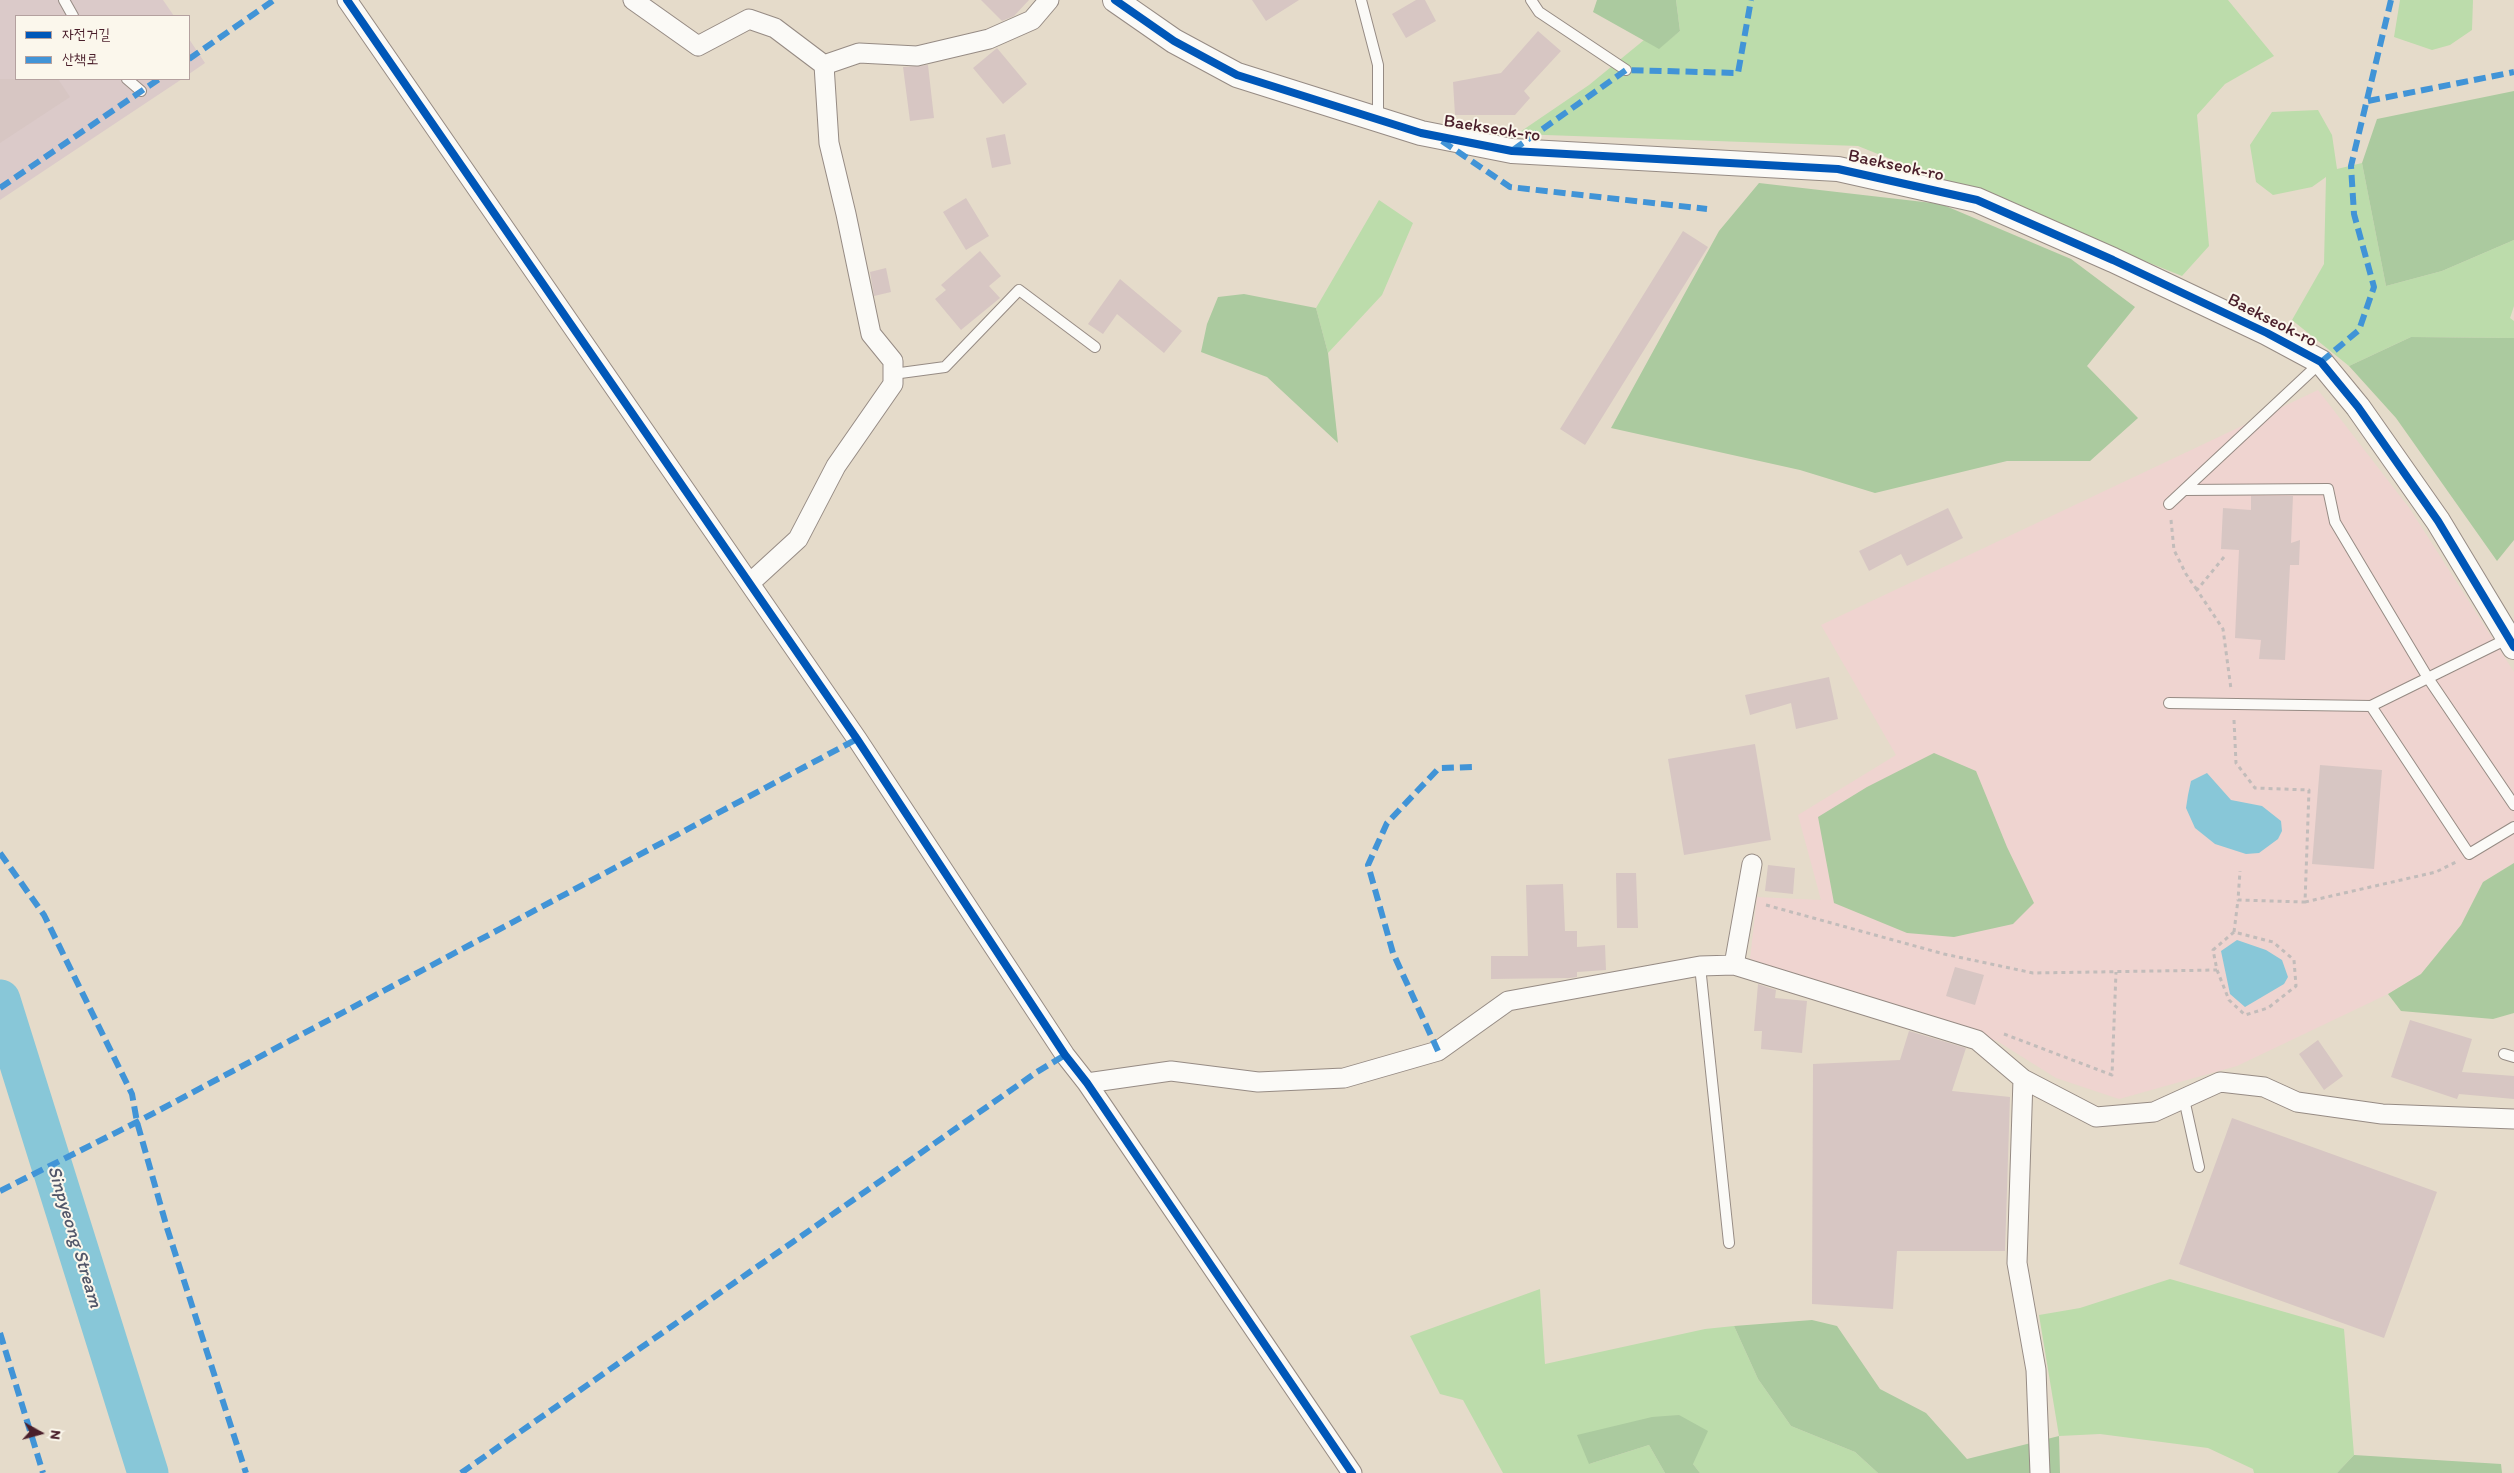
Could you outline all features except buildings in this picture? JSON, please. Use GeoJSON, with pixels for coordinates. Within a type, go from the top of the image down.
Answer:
{"type":"FeatureCollection","features":[{"type":"Feature","properties":{"kind":"street"},"geometry":{"type":"LineString","coordinates":[[347,0],[857,739],[1065,1055],[1087,1083],[1352,1473]]}},
{"type":"Feature","properties":{"kind":"street"},"geometry":{"type":"LineString","coordinates":[[633,0],[698,46],[750,18],[775,28],[824,65],[829,143],[871,334],[893,361],[893,384],[836,466],[798,540],[750,583]]}},
{"type":"Feature","properties":{"kind":"street"},"geometry":{"type":"LineString","coordinates":[[824,65],[859,54],[917,56],[989,39],[1032,20],[1049,0]]}},
{"type":"Feature","properties":{"kind":"street","name":"Baekseok-ro"},"geometry":{"type":"LineString","coordinates":[[1115,0],[1174,41],[1237,75],[1421,132],[1512,151],[1838,169],[1977,200],[2122,264],[2267,333],[2321,362],[2358,407],[2438,521],[2512,642]]}},
{"type":"Feature","properties":{"kind":"street"},"geometry":{"type":"LineString","coordinates":[[1734,965],[1752,864]]}},
{"type":"Feature","properties":{"kind":"street"},"geometry":{"type":"LineString","coordinates":[[1087,1083],[1172,1070],[1258,1082],[1344,1078],[1438,1051],[1508,1000],[1700,966],[1734,965],[1977,1040],[2023,1079],[2096,1117],[2154,1112],[2220,1082],[2264,1087],[2297,1102],[2382,1114],[2514,1119]]}},
{"type":"Feature","properties":{"kind":"street"},"geometry":{"type":"LineString","coordinates":[[2023,1079],[2017,1263],[2036,1370],[2040,1473]]}},
{"type":"Feature","properties":{"kind":"lane"},"geometry":{"type":"LineString","coordinates":[[64,0],[72,15]]}},
{"type":"Feature","properties":{"kind":"lane"},"geometry":{"type":"LineString","coordinates":[[1361,0],[1378,65],[1378,119]]}},
{"type":"Feature","properties":{"kind":"lane"},"geometry":{"type":"LineString","coordinates":[[1531,0],[1539,12],[1626,70]]}},
{"type":"Feature","properties":{"kind":"lane"},"geometry":{"type":"LineString","coordinates":[[128,80],[141,92]]}},
{"type":"Feature","properties":{"kind":"lane"},"geometry":{"type":"LineString","coordinates":[[893,374],[945,367],[1019,290],[1095,347]]}},
{"type":"Feature","properties":{"kind":"lane"},"geometry":{"type":"LineString","coordinates":[[2169,504],[2321,362]]}},
{"type":"Feature","properties":{"kind":"lane"},"geometry":{"type":"LineString","coordinates":[[2184,490],[2328,490],[2335,522],[2428,678],[2514,805]]}},
{"type":"Feature","properties":{"kind":"lane"},"geometry":{"type":"LineString","coordinates":[[2170,703],[2371,706],[2428,678],[2512,642]]}},
{"type":"Feature","properties":{"kind":"lane"},"geometry":{"type":"LineString","coordinates":[[2371,706],[2469,854],[2514,827]]}},
{"type":"Feature","properties":{"kind":"lane"},"geometry":{"type":"LineString","coordinates":[[1700,966],[1729,1243]]}},
{"type":"Feature","properties":{"kind":"lane"},"geometry":{"type":"LineString","coordinates":[[2184,1099],[2199,1167]]}},
{"type":"Feature","properties":{"kind":"path"},"geometry":{"type":"LineString","coordinates":[[2169,504],[2174,550],[2186,574],[2223,629],[2233,704],[2236,763],[2255,788],[2309,790],[2305,902]]}},
{"type":"Feature","properties":{"kind":"path"},"geometry":{"type":"LineString","coordinates":[[2197,590],[2224,557]]}},
{"type":"Feature","properties":{"kind":"path"},"geometry":{"type":"LineString","coordinates":[[2238,900],[2305,902],[2436,872],[2469,854]]}},
{"type":"Feature","properties":{"kind":"path"},"geometry":{"type":"LineString","coordinates":[[2234,932],[2273,942],[2294,960],[2296,986],[2268,1008],[2245,1015],[2228,1000],[2217,970],[2213,950],[2234,932],[2240,872]]}},
{"type":"Feature","properties":{"kind":"path"},"geometry":{"type":"LineString","coordinates":[[1763,914],[1765,904],[1944,954],[2032,973],[2217,970]]}},
{"type":"Feature","properties":{"kind":"path"},"geometry":{"type":"LineString","coordinates":[[1995,1030],[2112,1075],[2116,972]]}},
{"type":"Feature","properties":{"kind":"shaded area"},"geometry":{"type":"Polygon","coordinates":[[[0,0],[163,0],[173,15],[15,15],[15,80],[180,80],[0,200],[0,0]]]}},
{"type":"Feature","properties":{"kind":"shaded area"},"geometry":{"type":"Polygon","coordinates":[[[190,40],[205,63],[190,73],[190,40]]]}},
{"type":"Feature","properties":{"kind":"shaded area"},"geometry":{"type":"Polygon","coordinates":[[[2318,390],[2410,509],[2514,672],[2514,863],[2483,882],[2461,925],[2421,974],[2388,994],[2237,1066],[2119,1099],[2056,1078],[1997,1041],[1750,959],[1757,897],[1821,900],[1798,815],[1896,755],[1821,625],[2318,390]]]}},
{"type":"Feature","properties":{"kind":"green space"},"geometry":{"type":"Polygon","coordinates":[[[1597,0],[1676,0],[1680,31],[1659,49],[1593,12],[1597,0]]]}},
{"type":"Feature","properties":{"kind":"green space"},"geometry":{"type":"Polygon","coordinates":[[[1676,0],[2228,0],[2274,56],[2225,84],[2197,115],[2209,246],[2182,276],[1858,146],[1517,134],[1589,85],[1644,40],[1659,48],[1680,31],[1676,0]]]}},
{"type":"Feature","properties":{"kind":"green space"},"geometry":{"type":"Polygon","coordinates":[[[2400,0],[2473,0],[2472,30],[2450,45],[2432,50],[2394,37],[2400,0]]]}},
{"type":"Feature","properties":{"kind":"green space"},"geometry":{"type":"Polygon","coordinates":[[[2514,91],[2514,240],[2442,271],[2386,286],[2362,163],[2377,119],[2514,91]]]}},
{"type":"Feature","properties":{"kind":"green space"},"geometry":{"type":"Polygon","coordinates":[[[2318,110],[2332,135],[2337,169],[2362,163],[2386,286],[2442,271],[2514,240],[2514,306],[2510,318],[2514,321],[2514,338],[2411,337],[2349,366],[2292,320],[2324,264],[2326,177],[2312,187],[2273,195],[2256,182],[2250,145],[2272,112],[2318,110]]]}},
{"type":"Feature","properties":{"kind":"green space"},"geometry":{"type":"Polygon","coordinates":[[[1759,183],[1941,204],[2071,259],[2135,307],[2087,366],[2138,418],[2090,461],[2007,461],[1875,493],[1800,470],[1611,428],[1719,231],[1759,183]]]}},
{"type":"Feature","properties":{"kind":"green space"},"geometry":{"type":"Polygon","coordinates":[[[1379,200],[1413,223],[1382,295],[1328,353],[1316,308],[1379,200]]]}},
{"type":"Feature","properties":{"kind":"green space"},"geometry":{"type":"Polygon","coordinates":[[[1244,294],[1316,308],[1328,353],[1338,443],[1267,377],[1201,352],[1207,324],[1218,297],[1244,294]]]}},
{"type":"Feature","properties":{"kind":"green space"},"geometry":{"type":"Polygon","coordinates":[[[2411,337],[2514,338],[2514,540],[2497,561],[2396,418],[2349,366],[2411,337]]]}},
{"type":"Feature","properties":{"kind":"green space"},"geometry":{"type":"Polygon","coordinates":[[[1934,753],[1976,771],[2007,847],[2034,903],[2013,924],[1954,937],[1907,933],[1834,903],[1818,817],[1867,787],[1934,753]]]}},
{"type":"Feature","properties":{"kind":"green space"},"geometry":{"type":"Polygon","coordinates":[[[2514,863],[2514,1013],[2493,1019],[2401,1011],[2388,994],[2421,974],[2461,925],[2483,882],[2514,863]]]}},
{"type":"Feature","properties":{"kind":"green space"},"geometry":{"type":"Polygon","coordinates":[[[2170,1279],[2344,1329],[2354,1455],[2337,1473],[2254,1473],[2253,1469],[2208,1448],[2100,1434],[2059,1436],[2039,1315],[2080,1308],[2170,1279]]]}},
{"type":"Feature","properties":{"kind":"green space"},"geometry":{"type":"Polygon","coordinates":[[[1540,1289],[1545,1364],[1705,1329],[1734,1326],[1758,1379],[1791,1426],[1855,1452],[1878,1473],[1700,1473],[1693,1464],[1679,1415],[1589,1464],[1649,1445],[1665,1473],[1503,1473],[1463,1400],[1440,1394],[1410,1336],[1540,1289]]]}},
{"type":"Feature","properties":{"kind":"green space"},"geometry":{"type":"Polygon","coordinates":[[[1812,1320],[1837,1326],[1880,1389],[1926,1413],[1967,1459],[2059,1436],[2060,1473],[1878,1473],[1855,1452],[1791,1426],[1758,1379],[1734,1326],[1812,1320]]]}},
{"type":"Feature","properties":{"kind":"green space"},"geometry":{"type":"Polygon","coordinates":[[[1679,1415],[1708,1431],[1693,1464],[1700,1473],[1665,1473],[1649,1445],[1589,1464],[1577,1435],[1652,1417],[1679,1415]]]}},
{"type":"Feature","properties":{"kind":"green space"},"geometry":{"type":"Polygon","coordinates":[[[2354,1455],[2501,1464],[2502,1473],[2337,1473],[2354,1455]]]}},
{"type":"Feature","properties":{"kind":"water"},"geometry":{"type":"Polygon","coordinates":[[[2207,773],[2231,800],[2262,806],[2281,821],[2282,831],[2278,839],[2259,853],[2246,854],[2215,844],[2195,828],[2186,808],[2191,781],[2207,773]]]}},
{"type":"Feature","properties":{"kind":"water"},"geometry":{"type":"Polygon","coordinates":[[[2237,940],[2266,950],[2282,960],[2288,977],[2284,984],[2245,1007],[2230,994],[2221,951],[2237,940]]]}},
{"type":"Feature","properties":{"kind":"waterway","name":"Sinpyeong Stream"},"geometry":{"type":"LineString","coordinates":[[0,1000],[148,1473]]}},
{"type":"Feature","properties":{"kind":"marked path"},"geometry":{"type":"LineString","coordinates":[[190,58],[274,0]]}},
{"type":"Feature","properties":{"kind":"marked path"},"geometry":{"type":"LineString","coordinates":[[1513,150],[1626,70],[1738,73],[1751,0]]}},
{"type":"Feature","properties":{"kind":"marked path"},"geometry":{"type":"LineString","coordinates":[[2321,362],[2359,330],[2374,287],[2354,214],[2351,166],[2391,0]]}},
{"type":"Feature","properties":{"kind":"marked path"},"geometry":{"type":"LineString","coordinates":[[2368,101],[2514,72]]}},
{"type":"Feature","properties":{"kind":"marked path"},"geometry":{"type":"LineString","coordinates":[[0,188],[158,80]]}},
{"type":"Feature","properties":{"kind":"marked path"},"geometry":{"type":"LineString","coordinates":[[1442,141],[1510,187],[1707,209]]}},
{"type":"Feature","properties":{"kind":"marked path"},"geometry":{"type":"LineString","coordinates":[[0,1191],[137,1122],[857,739]]}},
{"type":"Feature","properties":{"kind":"marked path"},"geometry":{"type":"LineString","coordinates":[[1438,1051],[1393,953],[1368,865],[1387,823],[1439,768],[1473,767]]}},
{"type":"Feature","properties":{"kind":"marked path"},"geometry":{"type":"LineString","coordinates":[[0,853],[44,915],[132,1094],[137,1122],[167,1228],[246,1473]]}},
{"type":"Feature","properties":{"kind":"marked path"},"geometry":{"type":"LineString","coordinates":[[461,1473],[1037,1072],[1065,1055]]}},
{"type":"Feature","properties":{"kind":"marked path"},"geometry":{"type":"LineString","coordinates":[[0,1333],[43,1473]]}},
{"type":"Feature","properties":{"kind":"cycle path"},"geometry":{"type":"LineString","coordinates":[[347,0],[857,739],[1065,1055],[1087,1083],[1352,1473]]}},
{"type":"Feature","properties":{"kind":"cycle path"},"geometry":{"type":"LineString","coordinates":[[1115,0],[1174,41],[1237,75],[1421,133],[1512,151],[1838,169],[1977,200],[2113,260],[2267,333],[2321,362],[2358,407],[2438,521],[2514,647]]}}]}
